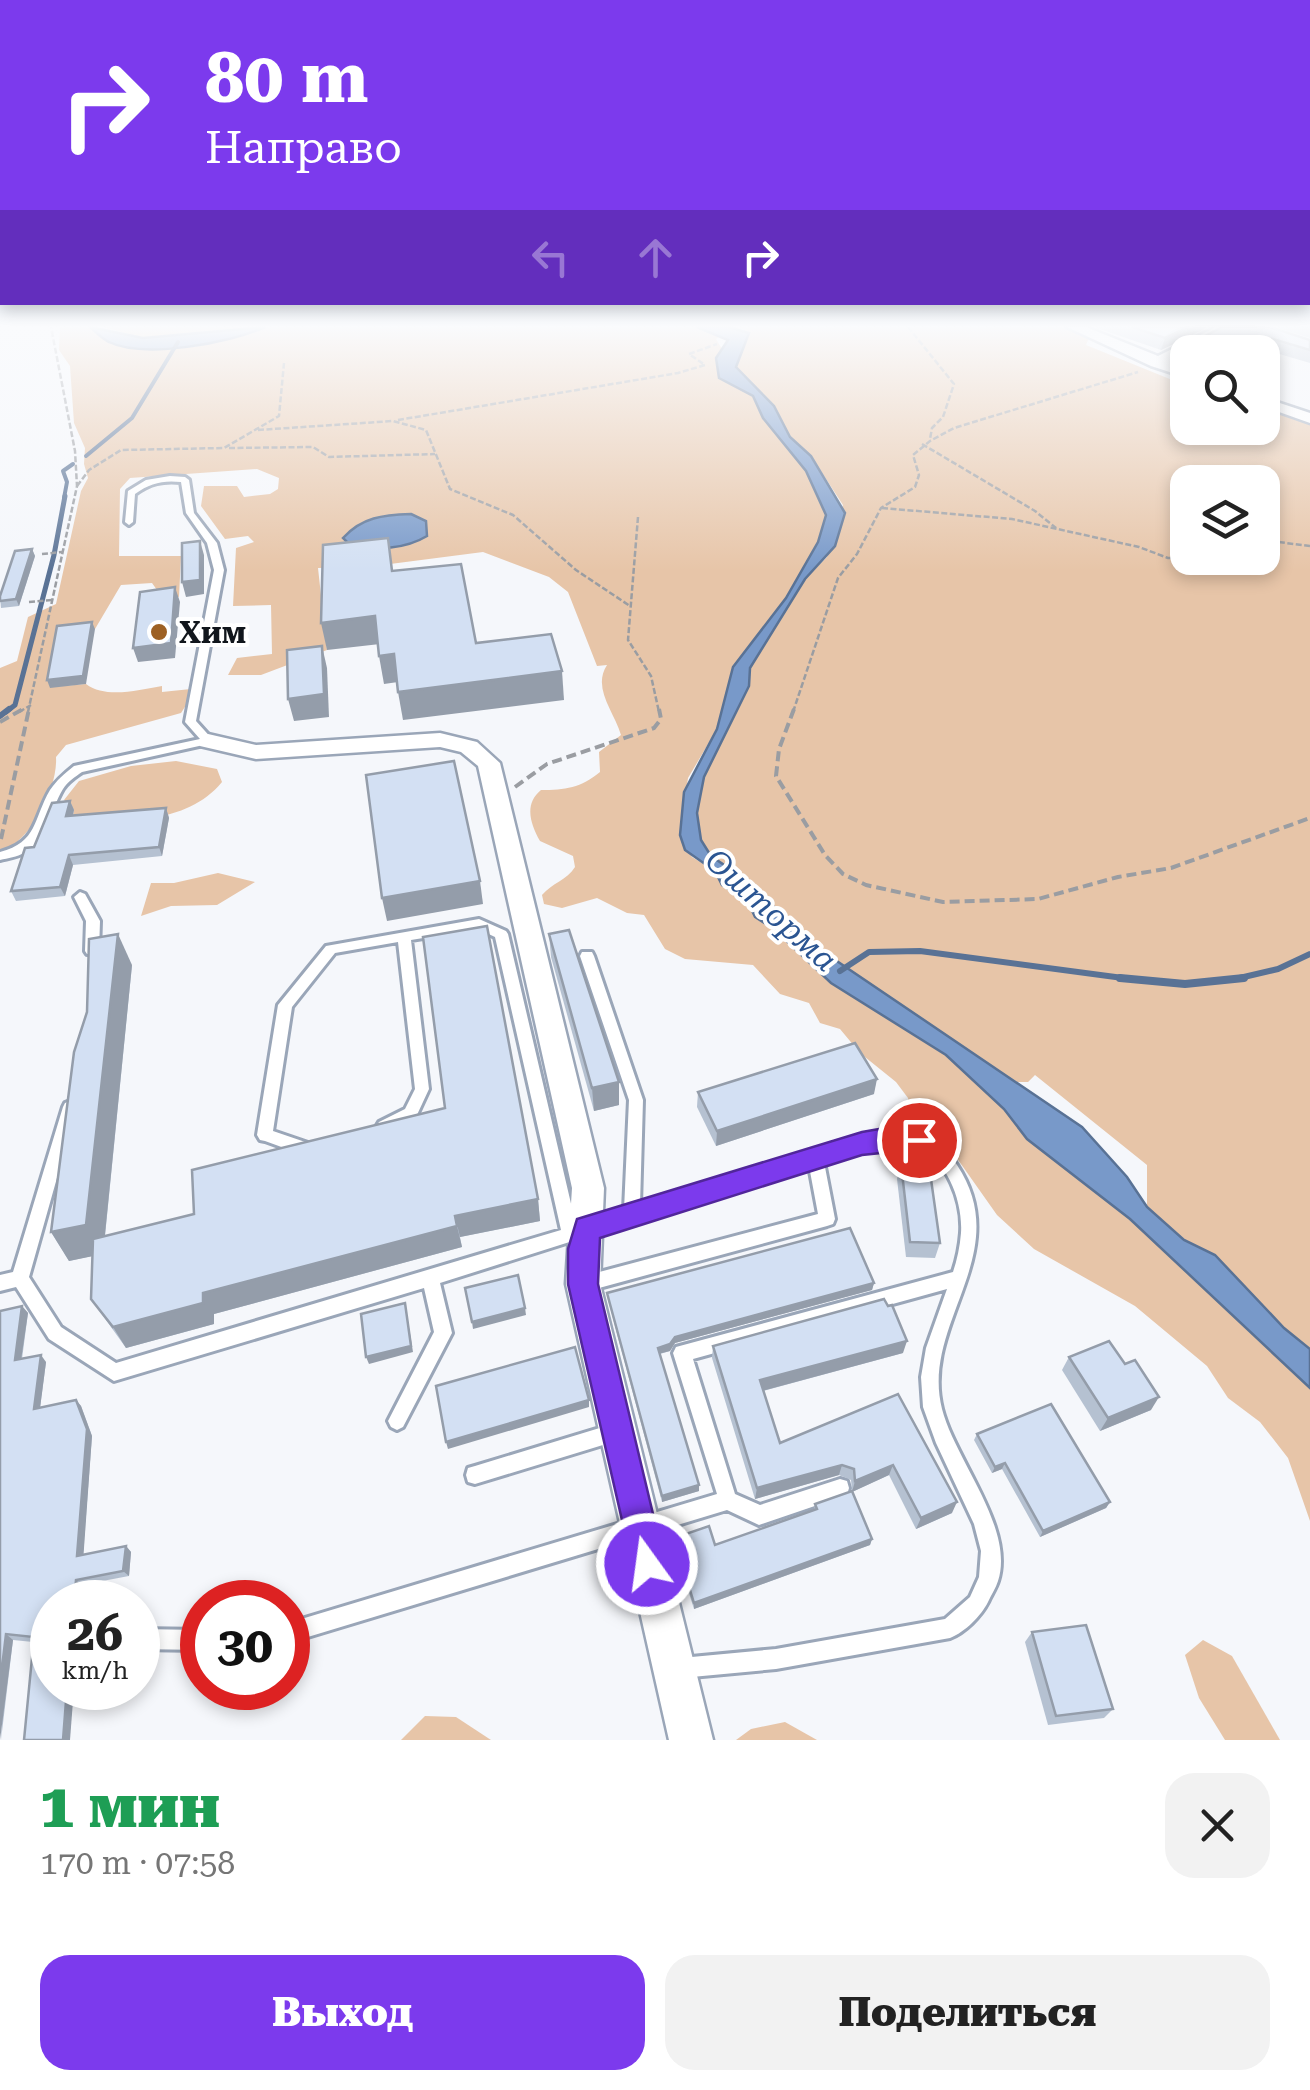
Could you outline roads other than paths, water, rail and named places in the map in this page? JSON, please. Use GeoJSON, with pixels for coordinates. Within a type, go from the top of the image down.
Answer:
{"type":"FeatureCollection","features":[{"type":"Feature","properties":{"kind":"street"},"geometry":{"type":"LineString","coordinates":[[1282,408],[1310,418]]}},
{"type":"Feature","properties":{"kind":"street"},"geometry":{"type":"LineString","coordinates":[[208,742],[256,752],[425,740],[454,742],[489,763],[588,1188],[579,1231],[583,1284],[691,1740]]}},
{"type":"Feature","properties":{"kind":"lane"},"geometry":{"type":"LineString","coordinates":[[129,522],[130,493],[136,488],[156,480],[185,480],[190,514],[218,556],[213,609],[190,722],[208,742]]}},
{"type":"Feature","properties":{"kind":"lane"},"geometry":{"type":"LineString","coordinates":[[0,856],[32,845],[61,778],[78,769],[208,742]]}},
{"type":"Feature","properties":{"kind":"lane"},"geometry":{"type":"LineString","coordinates":[[80,897],[92,921],[92,973]]}},
{"type":"Feature","properties":{"kind":"lane"},"geometry":{"type":"LineString","coordinates":[[324,1147],[306,1150],[265,1135],[285,1005],[332,948],[479,924],[501,934],[579,1231]]}},
{"type":"Feature","properties":{"kind":"lane"},"geometry":{"type":"LineString","coordinates":[[377,1132],[410,1113],[422,1088],[404,936]]}},
{"type":"Feature","properties":{"kind":"lane"},"geometry":{"type":"LineString","coordinates":[[586,956],[636,1100],[632,1215]]}},
{"type":"Feature","properties":{"kind":"lane"},"geometry":{"type":"LineString","coordinates":[[76,1090],[20,1278],[56,1334],[114,1372],[862,1144],[896,1138],[919,1140],[935,1148],[959,1182],[968,1206],[969,1249],[938,1342],[931,1402],[944,1445],[981,1518],[993,1555],[991,1583],[974,1612],[950,1628],[776,1659],[673,1668]]}},
{"type":"Feature","properties":{"kind":"lane"},"geometry":{"type":"LineString","coordinates":[[583,1284],[827,1219],[816,1160]]}},
{"type":"Feature","properties":{"kind":"lane"},"geometry":{"type":"LineString","coordinates":[[0,1283],[20,1278]]}},
{"type":"Feature","properties":{"kind":"lane"},"geometry":{"type":"LineString","coordinates":[[398,1421],[443,1333],[430,1278]]}},
{"type":"Feature","properties":{"kind":"lane"},"geometry":{"type":"LineString","coordinates":[[728,1500],[682,1353],[959,1278]]}},
{"type":"Feature","properties":{"kind":"lane"},"geometry":{"type":"LineString","coordinates":[[475,1475],[616,1432]]}},
{"type":"Feature","properties":{"kind":"lane"},"geometry":{"type":"LineString","coordinates":[[310,1626],[728,1500],[759,1515],[840,1488]]}},
{"type":"Feature","properties":{"kind":"water","name":"Ошторма"},"geometry":{"type":"Polygon","coordinates":[[[759,408],[775,408],[790,437],[811,456],[845,513],[835,546],[805,579],[750,668],[749,686],[704,777],[697,813],[701,840],[711,856],[739,875],[825,953],[1082,1127],[1127,1177],[1147,1207],[1184,1240],[1215,1255],[1284,1328],[1310,1349],[1310,1388],[1130,1219],[1027,1139],[1004,1109],[946,1055],[831,983],[774,929],[755,917],[747,900],[722,885],[715,871],[685,850],[680,835],[684,792],[717,729],[733,667],[786,598],[818,542],[826,515],[806,471],[759,408]]]}},
{"type":"Feature","properties":{"kind":"water"},"geometry":{"type":"Polygon","coordinates":[[[411,514],[426,521],[427,536],[409,544],[352,547],[343,538],[374,518],[411,514]]]}},
{"type":"Feature","properties":{"kind":"waterway"},"geometry":{"type":"LineString","coordinates":[[86,456],[132,418],[138,408]]}},
{"type":"Feature","properties":{"kind":"waterway"},"geometry":{"type":"LineString","coordinates":[[64,498],[67,482],[63,471],[73,464]]}},
{"type":"Feature","properties":{"kind":"waterway"},"geometry":{"type":"LineString","coordinates":[[6,712],[15,705],[54,555],[65,496]]}},
{"type":"Feature","properties":{"kind":"waterway"},"geometry":{"type":"LineString","coordinates":[[0,716],[9,709]]}},
{"type":"Feature","properties":{"kind":"waterway","name":"Ошторма"},"geometry":{"type":"LineString","coordinates":[[840,971],[869,952],[920,951],[1130,979]]}},
{"type":"Feature","properties":{"kind":"waterway"},"geometry":{"type":"LineString","coordinates":[[1236,979],[1278,969],[1310,954]]}},
{"type":"Feature","properties":{"kind":"waterway"},"geometry":{"type":"LineString","coordinates":[[1120,978],[1130,979]]}},
{"type":"Feature","properties":{"kind":"waterway"},"geometry":{"type":"LineString","coordinates":[[1236,979],[1244,978]]}},
{"type":"Feature","properties":{"kind":"waterway"},"geometry":{"type":"LineString","coordinates":[[1130,979],[1185,984],[1236,979]]}},
{"type":"Feature","properties":{"kind":"waterway"},"geometry":{"type":"LineString","coordinates":[[1130,979],[1138,980]]}},
{"type":"Feature","properties":{"kind":"waterway"},"geometry":{"type":"LineString","coordinates":[[1231,980],[1236,979]]}},
{"type":"Feature","properties":{"kind":"place","name":"Хим"},"geometry":{"type":"Point","coordinates":[159,632]}}]}
